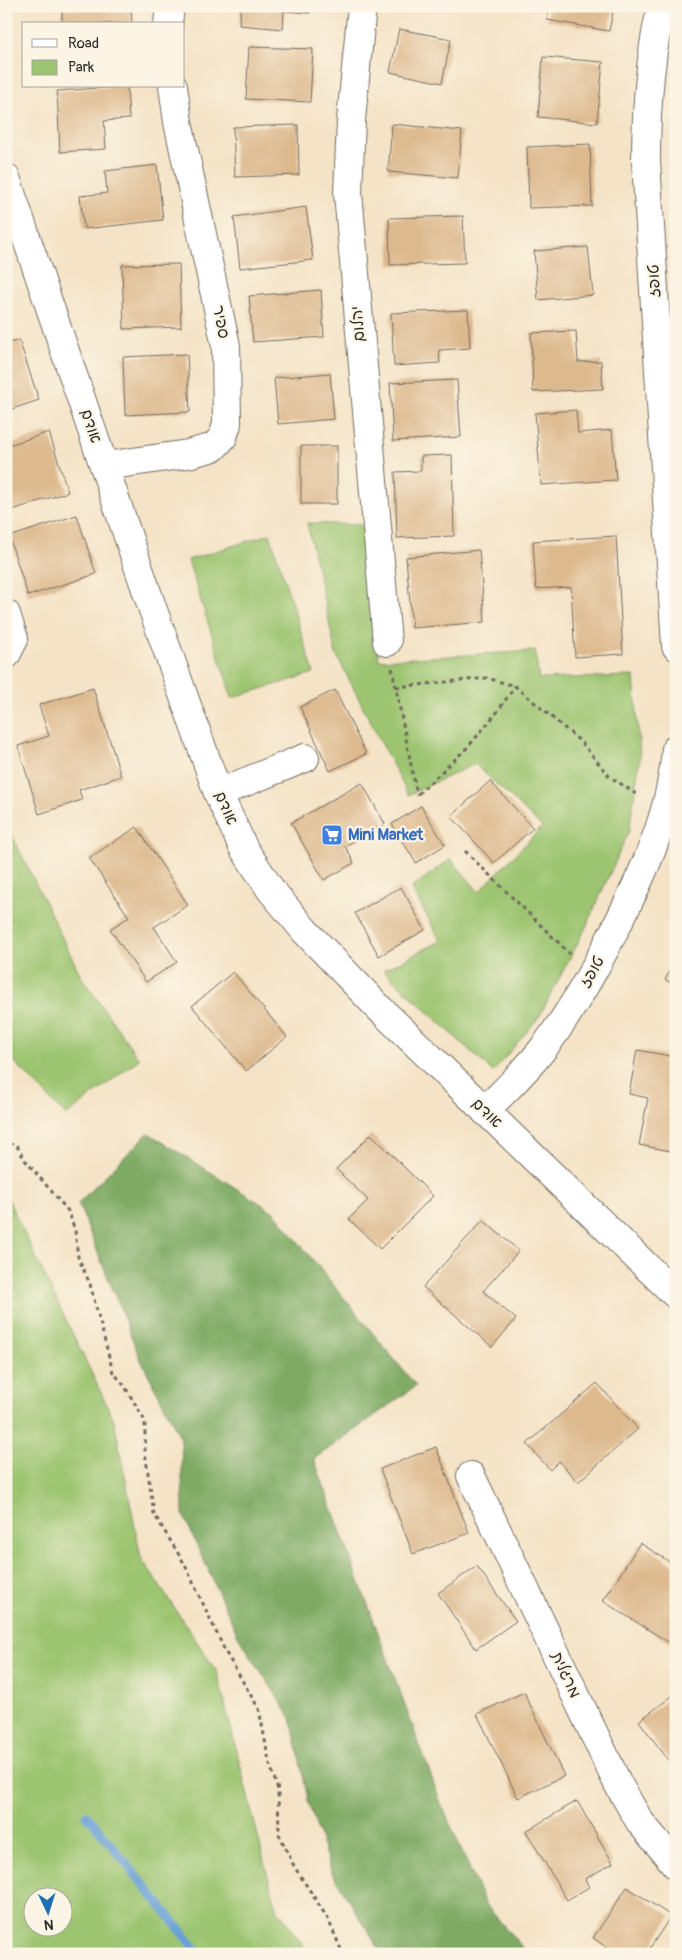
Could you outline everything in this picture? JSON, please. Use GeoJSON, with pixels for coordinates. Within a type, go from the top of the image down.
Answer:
{"type":"FeatureCollection","features":[{"type":"Feature","properties":{"kind":"street"},"geometry":{"type":"LineString","coordinates":[[168,22],[170,6]]}},
{"type":"Feature","properties":{"kind":"street","name":"יהלום"},"geometry":{"type":"LineString","coordinates":[[362,6],[351,120],[348,193],[387,642]]}},
{"type":"Feature","properties":{"kind":"street","name":"טופז"},"geometry":{"type":"LineString","coordinates":[[662,6],[652,61],[646,112],[646,161],[676,646]]}},
{"type":"Feature","properties":{"kind":"street","name":"ספיר"},"geometry":{"type":"LineString","coordinates":[[105,466],[188,454],[214,447],[223,437],[227,424],[226,346],[178,122],[173,88]]}},
{"type":"Feature","properties":{"kind":"street","name":"אודם"},"geometry":{"type":"LineString","coordinates":[[6,178],[218,793],[244,849],[276,897],[305,931],[379,1008],[676,1295]]}},
{"type":"Feature","properties":{"kind":"street"},"geometry":{"type":"LineString","coordinates":[[6,614],[14,639],[6,655]]}},
{"type":"Feature","properties":{"kind":"street","name":"טופז"},"geometry":{"type":"LineString","coordinates":[[485,1111],[541,1051],[568,1014],[621,918],[648,859],[670,804],[676,749]]}},
{"type":"Feature","properties":{"kind":"street"},"geometry":{"type":"LineString","coordinates":[[218,793],[305,758]]}},
{"type":"Feature","properties":{"kind":"street","name":"מרגלית"},"geometry":{"type":"LineString","coordinates":[[471,1476],[618,1784],[640,1822],[676,1864]]}},
{"type":"Feature","properties":{"kind":"path"},"geometry":{"type":"LineString","coordinates":[[387,642],[417,795],[468,747],[498,711],[515,686]]}},
{"type":"Feature","properties":{"kind":"path"},"geometry":{"type":"LineString","coordinates":[[396,687],[487,678],[515,686],[580,742],[609,776],[670,804]]}},
{"type":"Feature","properties":{"kind":"path"},"geometry":{"type":"LineString","coordinates":[[465,851],[591,974]]}},
{"type":"Feature","properties":{"kind":"path"},"geometry":{"type":"LineString","coordinates":[[6,1136],[10,1144],[17,1146],[25,1160],[69,1212],[75,1231],[78,1257],[90,1284],[113,1372],[124,1384],[145,1421],[145,1452],[154,1514],[184,1564],[226,1653],[259,1709],[269,1761],[278,1790],[279,1834],[294,1866],[328,1919],[343,1954]]}},
{"type":"Feature","properties":{"kind":"green space"},"geometry":{"type":"Polygon","coordinates":[[[307,523],[361,525],[379,660],[535,651],[539,679],[634,676],[640,757],[629,831],[585,929],[539,1017],[493,1072],[383,970],[441,941],[411,888],[451,859],[479,892],[542,827],[475,764],[408,795],[336,654],[307,523]]]}},
{"type":"Feature","properties":{"kind":"green space"},"geometry":{"type":"Polygon","coordinates":[[[270,534],[314,673],[232,698],[188,560],[270,534]]]}},
{"type":"Feature","properties":{"kind":"green space"},"geometry":{"type":"Polygon","coordinates":[[[6,823],[82,978],[139,1059],[66,1116],[6,1053],[6,823]]]}},
{"type":"Feature","properties":{"kind":"green space"},"geometry":{"type":"Polygon","coordinates":[[[148,1133],[274,1212],[416,1386],[314,1459],[441,1803],[485,1904],[528,1954],[382,1954],[331,1871],[309,1804],[291,1718],[238,1636],[183,1514],[181,1439],[140,1358],[78,1203],[148,1133]]]}},
{"type":"Feature","properties":{"kind":"green space"},"geometry":{"type":"Polygon","coordinates":[[[6,1195],[114,1420],[141,1558],[217,1672],[275,1905],[309,1954],[6,1954],[6,1195]]]}},
{"type":"Feature","properties":{"kind":"building"},"geometry":{"type":"Polygon","coordinates":[[[241,6],[311,6],[310,13],[284,11],[283,29],[239,25],[241,6]]]}},
{"type":"Feature","properties":{"kind":"building"},"geometry":{"type":"Polygon","coordinates":[[[549,6],[614,6],[609,31],[547,20],[549,6]]]}},
{"type":"Feature","properties":{"kind":"building"},"geometry":{"type":"Polygon","coordinates":[[[131,7],[132,22],[62,22],[62,9],[131,7]]]}},
{"type":"Feature","properties":{"kind":"building"},"geometry":{"type":"Polygon","coordinates":[[[399,29],[451,39],[442,83],[390,72],[399,29]]]}},
{"type":"Feature","properties":{"kind":"building"},"geometry":{"type":"Polygon","coordinates":[[[249,47],[313,49],[310,102],[246,99],[249,47]]]}},
{"type":"Feature","properties":{"kind":"building"},"geometry":{"type":"Polygon","coordinates":[[[543,57],[603,62],[597,123],[538,117],[543,57]]]}},
{"type":"Feature","properties":{"kind":"building"},"geometry":{"type":"Polygon","coordinates":[[[127,88],[129,119],[104,121],[106,149],[60,152],[57,91],[127,88]]]}},
{"type":"Feature","properties":{"kind":"building"},"geometry":{"type":"Polygon","coordinates":[[[392,124],[462,131],[458,178],[388,172],[392,124]]]}},
{"type":"Feature","properties":{"kind":"building"},"geometry":{"type":"Polygon","coordinates":[[[298,125],[299,175],[235,177],[233,127],[298,125]]]}},
{"type":"Feature","properties":{"kind":"building"},"geometry":{"type":"Polygon","coordinates":[[[590,144],[592,206],[529,208],[527,147],[590,144]]]}},
{"type":"Feature","properties":{"kind":"building"},"geometry":{"type":"Polygon","coordinates":[[[157,165],[163,220],[84,229],[80,196],[107,193],[105,171],[157,165]]]}},
{"type":"Feature","properties":{"kind":"building"},"geometry":{"type":"Polygon","coordinates":[[[306,207],[313,260],[240,268],[234,217],[306,207]]]}},
{"type":"Feature","properties":{"kind":"building"},"geometry":{"type":"Polygon","coordinates":[[[463,216],[465,263],[390,265],[389,218],[463,216]]]}},
{"type":"Feature","properties":{"kind":"building"},"geometry":{"type":"Polygon","coordinates":[[[588,247],[593,295],[538,300],[534,251],[588,247]]]}},
{"type":"Feature","properties":{"kind":"building"},"geometry":{"type":"Polygon","coordinates":[[[179,264],[181,327],[124,329],[122,265],[179,264]]]}},
{"type":"Feature","properties":{"kind":"building"},"geometry":{"type":"Polygon","coordinates":[[[321,290],[324,337],[253,342],[249,296],[321,290]]]}},
{"type":"Feature","properties":{"kind":"building"},"geometry":{"type":"Polygon","coordinates":[[[468,310],[470,348],[439,350],[440,363],[394,366],[391,313],[468,310]]]}},
{"type":"Feature","properties":{"kind":"building"},"geometry":{"type":"Polygon","coordinates":[[[576,331],[578,362],[601,361],[603,389],[533,392],[531,333],[576,331]]]}},
{"type":"Feature","properties":{"kind":"building"},"geometry":{"type":"Polygon","coordinates":[[[19,340],[39,400],[6,411],[6,344],[19,340]]]}},
{"type":"Feature","properties":{"kind":"building"},"geometry":{"type":"Polygon","coordinates":[[[187,354],[190,412],[125,415],[123,357],[187,354]]]}},
{"type":"Feature","properties":{"kind":"building"},"geometry":{"type":"Polygon","coordinates":[[[330,373],[334,419],[278,424],[274,378],[330,373]]]}},
{"type":"Feature","properties":{"kind":"building"},"geometry":{"type":"Polygon","coordinates":[[[457,380],[461,437],[393,441],[390,383],[457,380]]]}},
{"type":"Feature","properties":{"kind":"building"},"geometry":{"type":"Polygon","coordinates":[[[576,410],[578,433],[612,430],[616,480],[541,485],[535,413],[576,410]]]}},
{"type":"Feature","properties":{"kind":"building"},"geometry":{"type":"Polygon","coordinates":[[[49,432],[68,492],[6,512],[6,446],[49,432]]]}},
{"type":"Feature","properties":{"kind":"building"},"geometry":{"type":"Polygon","coordinates":[[[301,446],[337,446],[337,504],[301,504],[301,446]]]}},
{"type":"Feature","properties":{"kind":"building"},"geometry":{"type":"Polygon","coordinates":[[[452,455],[454,536],[397,538],[395,472],[421,471],[421,456],[452,455]]]}},
{"type":"Feature","properties":{"kind":"building"},"geometry":{"type":"Polygon","coordinates":[[[77,515],[96,574],[28,596],[9,537],[77,515]]]}},
{"type":"Feature","properties":{"kind":"building"},"geometry":{"type":"Polygon","coordinates":[[[616,536],[623,654],[575,657],[571,587],[536,589],[533,541],[616,536]]]}},
{"type":"Feature","properties":{"kind":"building"},"geometry":{"type":"Polygon","coordinates":[[[479,550],[485,622],[412,628],[406,557],[479,550]]]}},
{"type":"Feature","properties":{"kind":"building"},"geometry":{"type":"Polygon","coordinates":[[[93,688],[121,776],[79,790],[82,800],[39,814],[18,746],[49,736],[39,705],[93,688]]]}},
{"type":"Feature","properties":{"kind":"building"},"geometry":{"type":"Polygon","coordinates":[[[335,690],[366,754],[330,771],[300,707],[335,690]]]}},
{"type":"Feature","properties":{"kind":"building"},"geometry":{"type":"Polygon","coordinates":[[[490,781],[533,828],[494,863],[451,816],[490,781]]]}},
{"type":"Feature","properties":{"kind":"building","name":"Mini Market"},"geometry":{"type":"Polygon","coordinates":[[[362,783],[385,824],[345,846],[354,863],[324,880],[291,823],[362,783]]]}},
{"type":"Feature","properties":{"kind":"building"},"geometry":{"type":"Polygon","coordinates":[[[421,806],[445,845],[416,863],[392,824],[421,806]]]}},
{"type":"Feature","properties":{"kind":"building"},"geometry":{"type":"Polygon","coordinates":[[[137,827],[188,905],[154,927],[177,962],[146,982],[110,929],[129,917],[89,858],[137,827]]]}},
{"type":"Feature","properties":{"kind":"building"},"geometry":{"type":"Polygon","coordinates":[[[401,887],[425,930],[379,956],[355,913],[401,887]]]}},
{"type":"Feature","properties":{"kind":"building"},"geometry":{"type":"Polygon","coordinates":[[[676,959],[676,985],[665,980],[676,959]]]}},
{"type":"Feature","properties":{"kind":"building"},"geometry":{"type":"Polygon","coordinates":[[[233,972],[287,1037],[246,1071],[192,1006],[233,972]]]}},
{"type":"Feature","properties":{"kind":"building"},"geometry":{"type":"Polygon","coordinates":[[[637,1050],[676,1057],[676,1152],[639,1145],[648,1098],[629,1094],[637,1050]]]}},
{"type":"Feature","properties":{"kind":"building"},"geometry":{"type":"Polygon","coordinates":[[[371,1134],[433,1196],[380,1249],[349,1219],[368,1200],[336,1169],[371,1134]]]}},
{"type":"Feature","properties":{"kind":"building"},"geometry":{"type":"Polygon","coordinates":[[[483,1220],[519,1251],[483,1291],[516,1319],[492,1347],[423,1287],[483,1220]]]}},
{"type":"Feature","properties":{"kind":"building"},"geometry":{"type":"Polygon","coordinates":[[[597,1383],[638,1429],[578,1482],[559,1461],[550,1470],[527,1444],[597,1383]]]}},
{"type":"Feature","properties":{"kind":"building"},"geometry":{"type":"Polygon","coordinates":[[[436,1447],[469,1533],[413,1554],[380,1469],[436,1447]]]}},
{"type":"Feature","properties":{"kind":"building"},"geometry":{"type":"Polygon","coordinates":[[[640,1543],[676,1566],[676,1589],[671,1596],[676,1599],[676,1647],[603,1601],[640,1543]]]}},
{"type":"Feature","properties":{"kind":"building"},"geometry":{"type":"Polygon","coordinates":[[[477,1566],[516,1621],[476,1649],[438,1593],[477,1566]]]}},
{"type":"Feature","properties":{"kind":"building"},"geometry":{"type":"Polygon","coordinates":[[[524,1692],[564,1776],[518,1798],[477,1714],[524,1692]]]}},
{"type":"Feature","properties":{"kind":"building"},"geometry":{"type":"Polygon","coordinates":[[[676,1693],[676,1770],[639,1721],[676,1693]]]}},
{"type":"Feature","properties":{"kind":"building"},"geometry":{"type":"Polygon","coordinates":[[[577,1801],[613,1863],[585,1879],[589,1887],[567,1900],[526,1831],[577,1801]]]}},
{"type":"Feature","properties":{"kind":"building"},"geometry":{"type":"Polygon","coordinates":[[[627,1887],[671,1916],[646,1954],[616,1954],[593,1938],[627,1887]]]}},
{"type":"Feature","properties":{"kind":"waterway"},"geometry":{"type":"LineString","coordinates":[[87,1815],[200,1954]]}},
{"type":"Feature","properties":{"kind":"place","name":"Mini Market"},"geometry":{"type":"Point","coordinates":[332,835]}}]}
